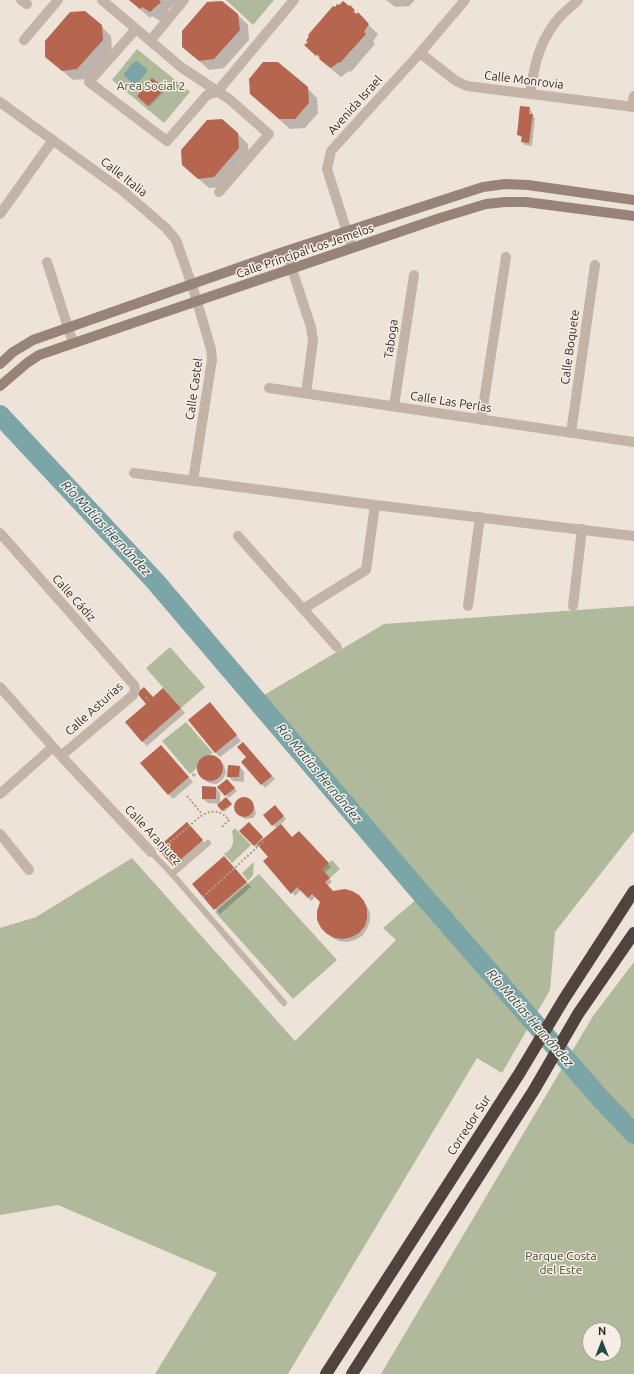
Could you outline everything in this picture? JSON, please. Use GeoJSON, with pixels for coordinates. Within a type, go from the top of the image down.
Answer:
{"type":"FeatureCollection","features":[{"type":"Feature","properties":{"kind":"highway","name":"Corredor Sur"},"geometry":{"type":"LineString","coordinates":[[326,1374],[519,1074],[564,999],[634,891]]}},
{"type":"Feature","properties":{"kind":"highway"},"geometry":{"type":"LineString","coordinates":[[352,1374],[534,1090],[578,1014],[634,933]]}},
{"type":"Feature","properties":{"kind":"main road","name":"Calle Principal Los Jemelos"},"geometry":{"type":"LineString","coordinates":[[0,364],[13,352],[32,340],[286,251],[483,187],[505,184],[528,185],[634,200]]}},
{"type":"Feature","properties":{"kind":"main road","name":"Calle Principal Los Jemelos"},"geometry":{"type":"LineString","coordinates":[[0,386],[27,362],[39,355],[433,220],[486,204],[526,202],[634,216]]}},
{"type":"Feature","properties":{"kind":"street"},"geometry":{"type":"LineString","coordinates":[[24,40],[58,0]]}},
{"type":"Feature","properties":{"kind":"street"},"geometry":{"type":"LineString","coordinates":[[102,0],[181,67],[229,99],[269,134],[219,192]]}},
{"type":"Feature","properties":{"kind":"street"},"geometry":{"type":"LineString","coordinates":[[150,41],[184,0]]}},
{"type":"Feature","properties":{"kind":"street"},"geometry":{"type":"LineString","coordinates":[[136,29],[89,82],[167,141],[208,95],[218,92],[294,0]]}},
{"type":"Feature","properties":{"kind":"street","name":"Avenida Israel"},"geometry":{"type":"LineString","coordinates":[[352,248],[327,169],[331,151],[420,53],[465,0]]}},
{"type":"Feature","properties":{"kind":"street"},"geometry":{"type":"LineString","coordinates":[[530,94],[535,61],[544,39],[555,23],[578,0]]}},
{"type":"Feature","properties":{"kind":"street","name":"Calle Monrovia"},"geometry":{"type":"LineString","coordinates":[[420,53],[456,81],[467,86],[633,107]]}},
{"type":"Feature","properties":{"kind":"street"},"geometry":{"type":"LineString","coordinates":[[633,107],[634,96]]}},
{"type":"Feature","properties":{"kind":"street","name":"Calle Italia"},"geometry":{"type":"LineString","coordinates":[[0,102],[123,191],[166,228],[176,240],[197,302]]}},
{"type":"Feature","properties":{"kind":"street"},"geometry":{"type":"LineString","coordinates":[[0,214],[53,140]]}},
{"type":"Feature","properties":{"kind":"street"},"geometry":{"type":"LineString","coordinates":[[286,251],[311,327],[313,341],[306,393]]}},
{"type":"Feature","properties":{"kind":"street"},"geometry":{"type":"LineString","coordinates":[[481,420],[506,257]]}},
{"type":"Feature","properties":{"kind":"street"},"geometry":{"type":"LineString","coordinates":[[47,262],[73,343]]}},
{"type":"Feature","properties":{"kind":"street","name":"Calle Boquete"},"geometry":{"type":"LineString","coordinates":[[571,433],[595,265]]}},
{"type":"Feature","properties":{"kind":"street","name":"Taboga"},"geometry":{"type":"LineString","coordinates":[[394,406],[414,276]]}},
{"type":"Feature","properties":{"kind":"street","name":"Calle Castel"},"geometry":{"type":"LineString","coordinates":[[193,481],[212,360],[209,338],[197,302]]}},
{"type":"Feature","properties":{"kind":"street","name":"Calle Las Perlas"},"geometry":{"type":"LineString","coordinates":[[270,388],[632,442]]}},
{"type":"Feature","properties":{"kind":"street"},"geometry":{"type":"LineString","coordinates":[[134,473],[375,505],[634,536]]}},
{"type":"Feature","properties":{"kind":"street"},"geometry":{"type":"LineString","coordinates":[[303,609],[366,570],[375,505]]}},
{"type":"Feature","properties":{"kind":"street"},"geometry":{"type":"LineString","coordinates":[[468,606],[480,517]]}},
{"type":"Feature","properties":{"kind":"street"},"geometry":{"type":"LineString","coordinates":[[573,606],[582,529]]}},
{"type":"Feature","properties":{"kind":"street","name":"Calle Cádiz"},"geometry":{"type":"LineString","coordinates":[[0,533],[130,679]]}},
{"type":"Feature","properties":{"kind":"street"},"geometry":{"type":"LineString","coordinates":[[238,536],[337,647]]}},
{"type":"Feature","properties":{"kind":"street","name":"Calle Asturias"},"geometry":{"type":"LineString","coordinates":[[61,756],[133,695],[135,690],[130,679]]}},
{"type":"Feature","properties":{"kind":"street","name":"Calle Aranjuez"},"geometry":{"type":"LineString","coordinates":[[0,687],[61,756],[155,851]]}},
{"type":"Feature","properties":{"kind":"street"},"geometry":{"type":"LineString","coordinates":[[0,794],[53,747]]}},
{"type":"Feature","properties":{"kind":"street"},"geometry":{"type":"LineString","coordinates":[[0,834],[29,870]]}},
{"type":"Feature","properties":{"kind":"lane"},"geometry":{"type":"LineString","coordinates":[[172,874],[208,843]]}},
{"type":"Feature","properties":{"kind":"lane","name":"Calle Aranjuez"},"geometry":{"type":"LineString","coordinates":[[155,851],[172,874],[284,1003]]}},
{"type":"Feature","properties":{"kind":"path"},"geometry":{"type":"LineString","coordinates":[[146,697],[149,701]]}},
{"type":"Feature","properties":{"kind":"path"},"geometry":{"type":"LineString","coordinates":[[187,796],[202,814]]}},
{"type":"Feature","properties":{"kind":"path"},"geometry":{"type":"LineString","coordinates":[[155,851],[202,814],[214,811],[224,814],[229,820],[222,827]]}},
{"type":"Feature","properties":{"kind":"path"},"geometry":{"type":"LineString","coordinates":[[203,897],[265,840]]}},
{"type":"Feature","properties":{"kind":"green space"},"geometry":{"type":"Polygon","coordinates":[[[226,0],[274,0],[253,25],[226,0]]]}},
{"type":"Feature","properties":{"kind":"green space","name":"Area Social 2"},"geometry":{"type":"Polygon","coordinates":[[[137,49],[190,92],[164,123],[112,80],[137,49]]]}},
{"type":"Feature","properties":{"kind":"green space"},"geometry":{"type":"Polygon","coordinates":[[[634,606],[634,831],[555,932],[550,990],[502,1073],[477,1058],[288,1374],[155,1374],[217,1273],[58,1205],[0,1215],[0,928],[36,917],[132,858],[295,1041],[396,940],[383,928],[425,892],[259,698],[384,624],[634,606]]]}},
{"type":"Feature","properties":{"kind":"green space"},"geometry":{"type":"Polygon","coordinates":[[[170,647],[205,687],[181,708],[146,668],[170,647]]]}},
{"type":"Feature","properties":{"kind":"green space"},"geometry":{"type":"Polygon","coordinates":[[[186,722],[213,753],[201,759],[197,768],[190,774],[162,741],[186,722]]]}},
{"type":"Feature","properties":{"kind":"green space"},"geometry":{"type":"Polygon","coordinates":[[[235,828],[251,845],[232,863],[224,854],[231,847],[233,842],[232,831],[235,828]]]}},
{"type":"Feature","properties":{"kind":"green space"},"geometry":{"type":"Polygon","coordinates":[[[332,860],[340,869],[330,878],[322,869],[332,860]]]}},
{"type":"Feature","properties":{"kind":"green space"},"geometry":{"type":"Polygon","coordinates":[[[254,862],[253,875],[248,881],[242,873],[254,862]]]}},
{"type":"Feature","properties":{"kind":"green space"},"geometry":{"type":"Polygon","coordinates":[[[259,874],[337,960],[293,999],[215,912],[259,874]]]}},
{"type":"Feature","properties":{"kind":"green space","name":"Parque Costa del Este"},"geometry":{"type":"Polygon","coordinates":[[[634,962],[634,1374],[381,1374],[593,1016],[634,962]]]}},
{"type":"Feature","properties":{"kind":"water"},"geometry":{"type":"Polygon","coordinates":[[[137,61],[147,69],[147,72],[137,84],[134,84],[124,76],[124,73],[134,62],[137,61]]]}},
{"type":"Feature","properties":{"kind":"building"},"geometry":{"type":"Polygon","coordinates":[[[129,0],[159,0],[161,2],[150,12],[142,7],[140,9],[129,0]]]}},
{"type":"Feature","properties":{"kind":"building"},"geometry":{"type":"Polygon","coordinates":[[[222,1],[238,14],[240,30],[214,59],[199,61],[182,47],[182,31],[207,2],[222,1]]]}},
{"type":"Feature","properties":{"kind":"building"},"geometry":{"type":"Polygon","coordinates":[[[343,1],[355,10],[353,12],[357,14],[358,12],[369,24],[364,32],[366,34],[340,63],[339,62],[331,68],[319,59],[320,57],[317,54],[316,56],[304,45],[308,42],[306,41],[309,36],[308,35],[333,6],[335,7],[337,4],[339,5],[343,1]]]}},
{"type":"Feature","properties":{"kind":"building"},"geometry":{"type":"Polygon","coordinates":[[[85,11],[102,25],[103,40],[77,69],[62,71],[45,57],[45,41],[70,12],[85,11]]]}},
{"type":"Feature","properties":{"kind":"building"},"geometry":{"type":"Polygon","coordinates":[[[263,62],[278,62],[308,87],[309,103],[295,119],[279,119],[250,94],[249,79],[263,62]]]}},
{"type":"Feature","properties":{"kind":"building"},"geometry":{"type":"Polygon","coordinates":[[[152,78],[165,88],[148,106],[137,96],[152,78]]]}},
{"type":"Feature","properties":{"kind":"building"},"geometry":{"type":"Polygon","coordinates":[[[520,106],[530,107],[529,114],[533,114],[529,143],[521,142],[522,136],[517,135],[520,106]]]}},
{"type":"Feature","properties":{"kind":"building"},"geometry":{"type":"Polygon","coordinates":[[[222,119],[238,133],[239,148],[214,177],[198,179],[182,165],[181,150],[207,120],[222,119]]]}},
{"type":"Feature","properties":{"kind":"building"},"geometry":{"type":"Polygon","coordinates":[[[144,687],[153,697],[163,688],[181,708],[142,742],[125,722],[146,704],[137,693],[144,687]]]}},
{"type":"Feature","properties":{"kind":"building"},"geometry":{"type":"Polygon","coordinates":[[[210,702],[237,735],[215,753],[188,720],[210,702]]]}},
{"type":"Feature","properties":{"kind":"building"},"geometry":{"type":"Polygon","coordinates":[[[243,742],[272,776],[261,785],[241,762],[246,757],[237,747],[243,742]]]}},
{"type":"Feature","properties":{"kind":"building"},"geometry":{"type":"Polygon","coordinates":[[[161,745],[189,777],[168,795],[140,763],[161,745]]]}},
{"type":"Feature","properties":{"kind":"building"},"geometry":{"type":"Polygon","coordinates":[[[210,755],[219,759],[223,768],[219,777],[210,781],[201,777],[197,768],[201,759],[210,755]]]}},
{"type":"Feature","properties":{"kind":"building"},"geometry":{"type":"Polygon","coordinates":[[[228,765],[240,766],[239,777],[227,777],[228,765]]]}},
{"type":"Feature","properties":{"kind":"building"},"geometry":{"type":"Polygon","coordinates":[[[227,779],[235,788],[225,796],[217,787],[227,779]]]}},
{"type":"Feature","properties":{"kind":"building"},"geometry":{"type":"Polygon","coordinates":[[[202,786],[216,787],[216,799],[202,799],[202,786]]]}},
{"type":"Feature","properties":{"kind":"building"},"geometry":{"type":"Polygon","coordinates":[[[226,797],[232,804],[222,811],[217,805],[226,797]]]}},
{"type":"Feature","properties":{"kind":"building"},"geometry":{"type":"Polygon","coordinates":[[[244,797],[251,800],[254,807],[251,814],[244,817],[237,814],[234,807],[237,800],[244,797]]]}},
{"type":"Feature","properties":{"kind":"building"},"geometry":{"type":"Polygon","coordinates":[[[275,805],[284,816],[272,826],[263,815],[275,805]]]}},
{"type":"Feature","properties":{"kind":"building"},"geometry":{"type":"Polygon","coordinates":[[[187,822],[203,840],[173,866],[157,848],[187,822]]]}},
{"type":"Feature","properties":{"kind":"building"},"geometry":{"type":"Polygon","coordinates":[[[249,822],[263,837],[254,846],[239,831],[249,822]]]}},
{"type":"Feature","properties":{"kind":"building"},"geometry":{"type":"Polygon","coordinates":[[[281,824],[292,837],[299,831],[329,863],[322,869],[330,878],[325,882],[333,891],[345,889],[352,891],[359,895],[364,901],[367,909],[367,918],[365,926],[359,933],[352,937],[343,939],[335,938],[327,934],[321,928],[317,920],[317,911],[320,902],[312,894],[308,898],[297,887],[291,894],[263,861],[268,857],[257,844],[281,824]]]}},
{"type":"Feature","properties":{"kind":"building"},"geometry":{"type":"Polygon","coordinates":[[[224,856],[247,882],[214,910],[192,884],[224,856]]]}},
{"type":"Feature","properties":{"kind":"waterway","name":"Río Matías Hernández"},"geometry":{"type":"LineString","coordinates":[[0,415],[154,580],[420,892],[600,1098],[634,1134]]}}]}
